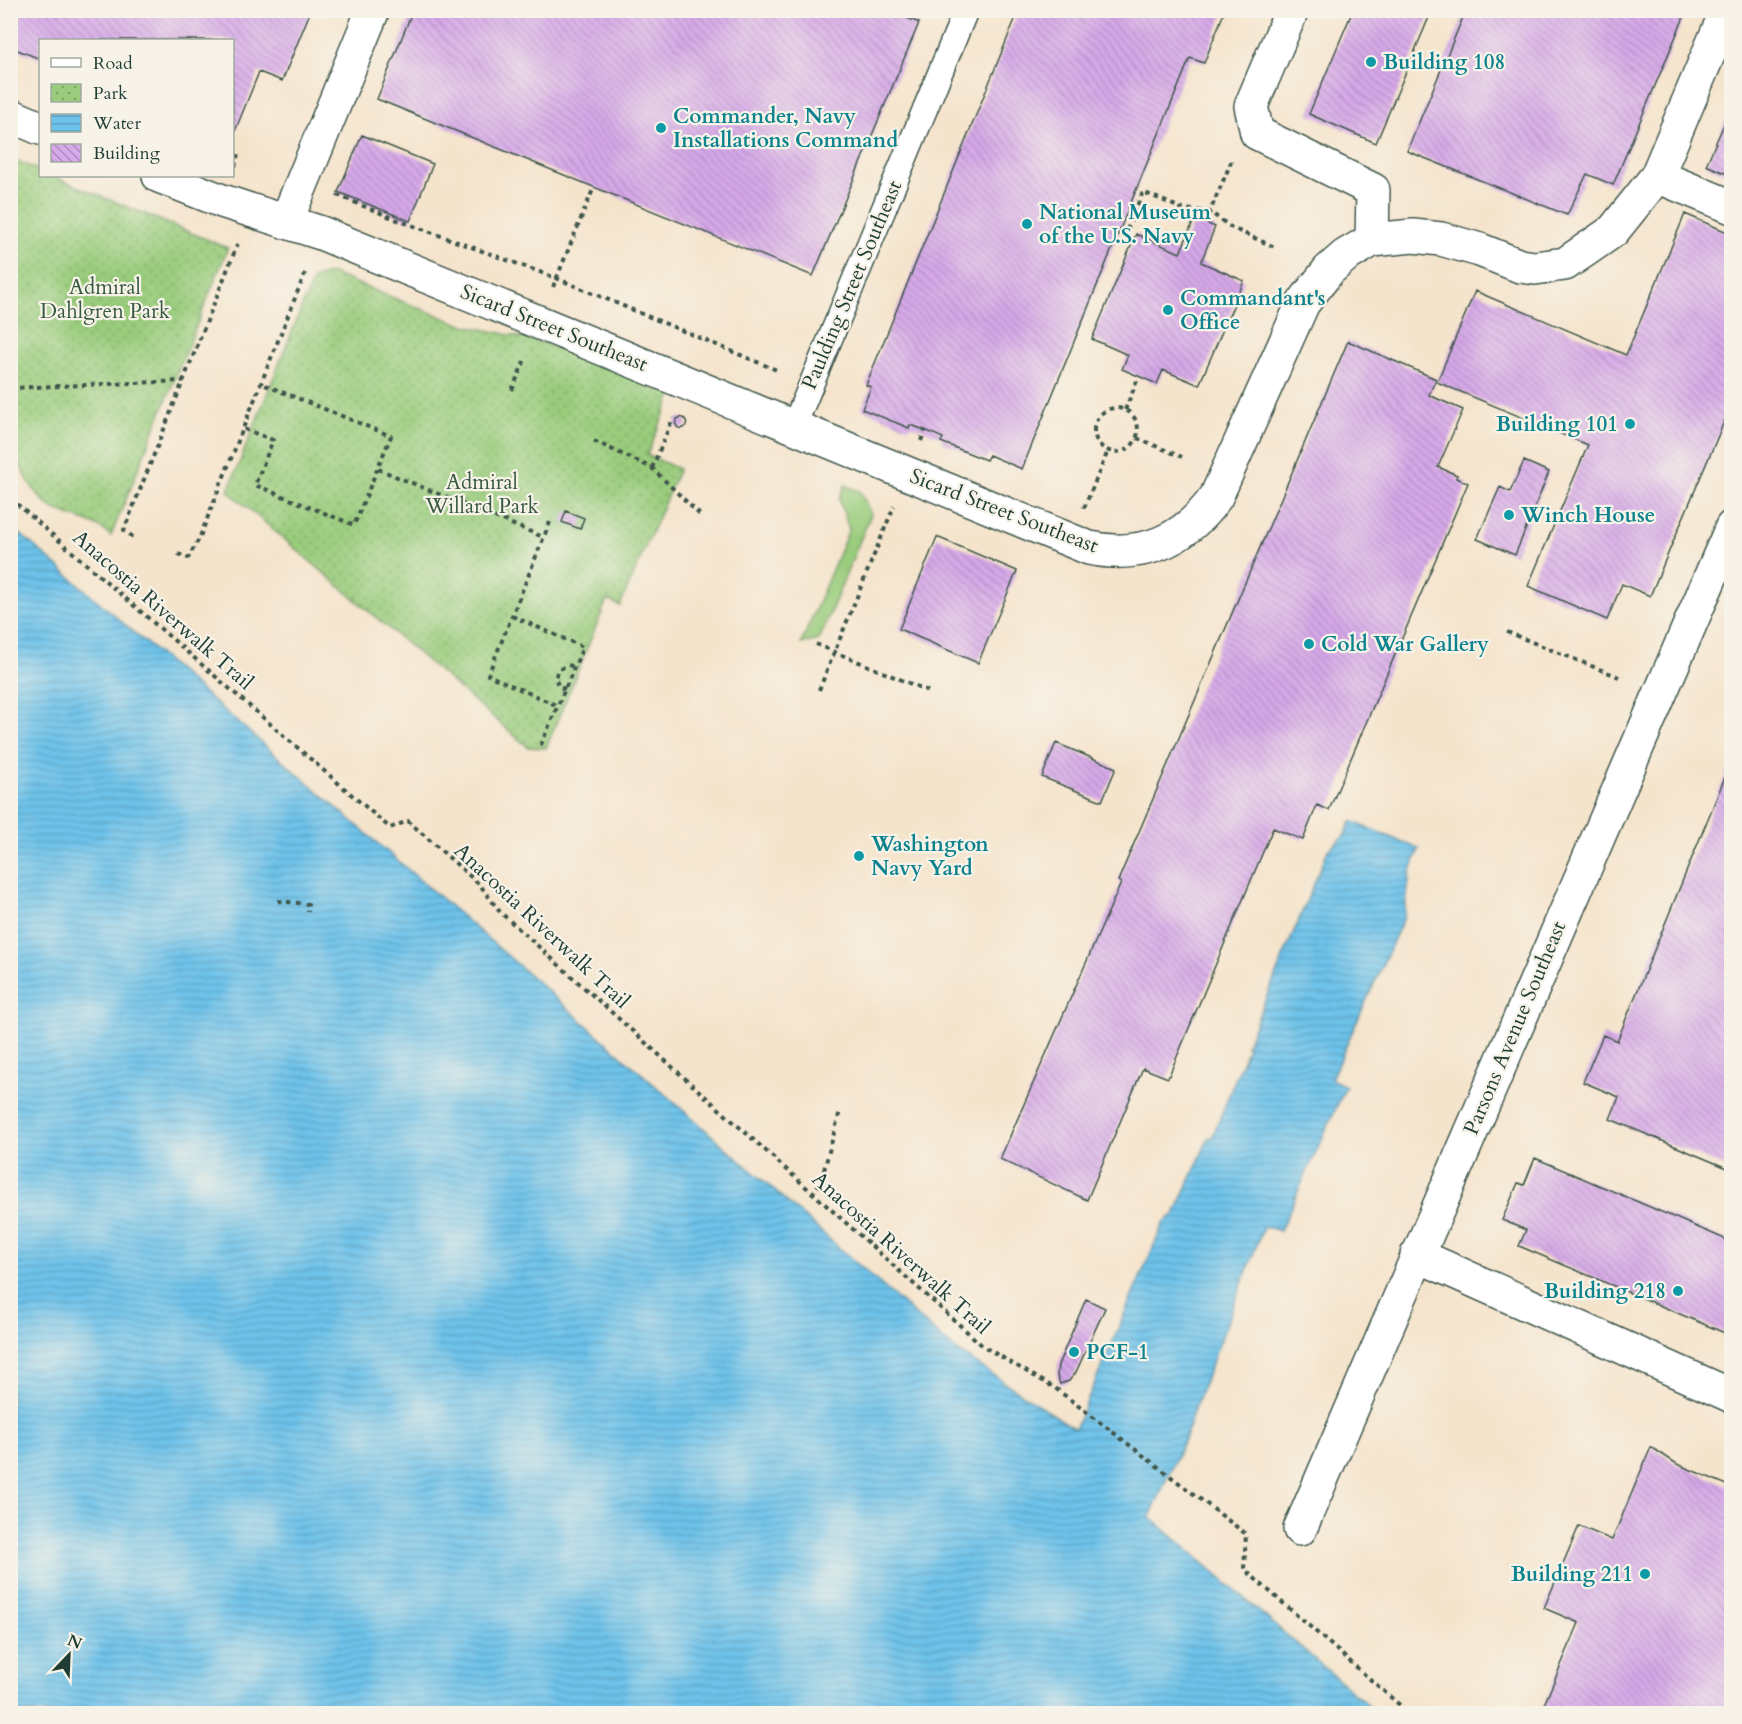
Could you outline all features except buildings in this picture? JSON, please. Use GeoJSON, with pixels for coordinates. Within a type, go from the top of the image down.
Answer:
{"type":"FeatureCollection","features":[{"type":"Feature","properties":{"kind":"street"},"geometry":{"type":"LineString","coordinates":[[286,222],[373,10]]}},
{"type":"Feature","properties":{"kind":"street"},"geometry":{"type":"LineString","coordinates":[[1292,10],[1251,106],[1257,133],[1373,190],[1372,240]]}},
{"type":"Feature","properties":{"kind":"street","name":"Sicard Street Southeast"},"geometry":{"type":"LineString","coordinates":[[162,177],[222,201],[321,233],[1089,548],[1122,552],[1169,541],[1207,510],[1216,497],[1303,303],[1329,270],[1345,256],[1372,240],[1413,236],[1467,246],[1520,266],[1535,268],[1565,264],[1613,231],[1657,176],[1727,10]]}},
{"type":"Feature","properties":{"kind":"street"},"geometry":{"type":"LineString","coordinates":[[10,116],[39,128]]}},
{"type":"Feature","properties":{"kind":"street"},"geometry":{"type":"LineString","coordinates":[[1657,176],[1731,207]]}},
{"type":"Feature","properties":{"kind":"street","name":"Parsons Avenue Southeast"},"geometry":{"type":"LineString","coordinates":[[1300,1529],[1729,540]]}},
{"type":"Feature","properties":{"kind":"street"},"geometry":{"type":"LineString","coordinates":[[1417,1256],[1731,1396]]}},
{"type":"Feature","properties":{"kind":"lane","name":"Paulding Street Southeast"},"geometry":{"type":"LineString","coordinates":[[794,426],[966,10]]}},
{"type":"Feature","properties":{"kind":"path"},"geometry":{"type":"LineString","coordinates":[[234,168],[238,153]]}},
{"type":"Feature","properties":{"kind":"path"},"geometry":{"type":"LineString","coordinates":[[1205,223],[1234,157]]}},
{"type":"Feature","properties":{"kind":"path"},"geometry":{"type":"LineString","coordinates":[[553,286],[594,187]]}},
{"type":"Feature","properties":{"kind":"path"},"geometry":{"type":"LineString","coordinates":[[1127,230],[1143,192],[1183,209],[1210,212],[1232,228],[1277,248]]}},
{"type":"Feature","properties":{"kind":"path"},"geometry":{"type":"LineString","coordinates":[[336,195],[556,278],[779,370]]}},
{"type":"Feature","properties":{"kind":"path"},"geometry":{"type":"LineString","coordinates":[[133,537],[124,530],[238,243]]}},
{"type":"Feature","properties":{"kind":"path"},"geometry":{"type":"LineString","coordinates":[[178,554],[188,558],[198,539],[305,273]]}},
{"type":"Feature","properties":{"kind":"path"},"geometry":{"type":"LineString","coordinates":[[512,390],[529,350]]}},
{"type":"Feature","properties":{"kind":"path"},"geometry":{"type":"LineString","coordinates":[[1125,410],[1139,376]]}},
{"type":"Feature","properties":{"kind":"path"},"geometry":{"type":"LineString","coordinates":[[10,388],[183,381]]}},
{"type":"Feature","properties":{"kind":"path"},"geometry":{"type":"LineString","coordinates":[[244,429],[273,440],[255,485],[354,525],[391,436],[260,384]]}},
{"type":"Feature","properties":{"kind":"path"},"geometry":{"type":"LineString","coordinates":[[1111,408],[1125,410],[1135,418],[1138,425],[1137,438],[1128,449],[1122,452],[1108,451],[1097,442],[1093,429],[1095,422],[1104,411],[1111,408]]}},
{"type":"Feature","properties":{"kind":"path"},"geometry":{"type":"LineString","coordinates":[[921,441],[925,430]]}},
{"type":"Feature","properties":{"kind":"path"},"geometry":{"type":"LineString","coordinates":[[1137,438],[1182,457]]}},
{"type":"Feature","properties":{"kind":"path"},"geometry":{"type":"LineString","coordinates":[[594,441],[652,468],[700,514]]}},
{"type":"Feature","properties":{"kind":"path"},"geometry":{"type":"LineString","coordinates":[[1084,508],[1108,451]]}},
{"type":"Feature","properties":{"kind":"path"},"geometry":{"type":"LineString","coordinates":[[378,469],[543,537]]}},
{"type":"Feature","properties":{"kind":"path","name":"Anacostia Riverwalk Trail"},"geometry":{"type":"LineString","coordinates":[[10,498],[390,828],[408,821],[480,885],[500,912],[984,1347],[1056,1388],[1246,1534],[1244,1569],[1410,1713]]}},
{"type":"Feature","properties":{"kind":"path"},"geometry":{"type":"LineString","coordinates":[[819,690],[896,504]]}},
{"type":"Feature","properties":{"kind":"path"},"geometry":{"type":"LineString","coordinates":[[550,522],[488,675],[558,706]]}},
{"type":"Feature","properties":{"kind":"path"},"geometry":{"type":"LineString","coordinates":[[512,616],[583,647],[540,747]]}},
{"type":"Feature","properties":{"kind":"path"},"geometry":{"type":"LineString","coordinates":[[1507,632],[1619,677]]}},
{"type":"Feature","properties":{"kind":"path"},"geometry":{"type":"LineString","coordinates":[[816,644],[930,692]]}},
{"type":"Feature","properties":{"kind":"path"},"geometry":{"type":"LineString","coordinates":[[565,689],[559,687],[555,678],[558,669],[568,665],[575,667]]}},
{"type":"Feature","properties":{"kind":"path"},"geometry":{"type":"LineString","coordinates":[[278,901],[308,904],[308,911]]}},
{"type":"Feature","properties":{"kind":"path"},"geometry":{"type":"LineString","coordinates":[[812,1194],[821,1181],[840,1111]]}},
{"type":"Feature","properties":{"kind":"green space","name":"Admiral Dahlgren Park"},"geometry":{"type":"Polygon","coordinates":[[[11,158],[39,171],[39,177],[54,177],[228,248],[111,536],[97,526],[58,511],[44,502],[11,454],[11,158]]]}},
{"type":"Feature","properties":{"kind":"green space","name":"Admiral Willard Park"},"geometry":{"type":"Polygon","coordinates":[[[330,273],[460,324],[533,340],[584,355],[673,393],[647,455],[679,469],[620,606],[607,600],[546,748],[528,747],[228,491],[313,279],[330,273]]]}},
{"type":"Feature","properties":{"kind":"green space"},"geometry":{"type":"Polygon","coordinates":[[[845,485],[860,491],[871,514],[819,640],[801,644],[849,529],[839,499],[845,485]]]}},
{"type":"Feature","properties":{"kind":"water"},"geometry":{"type":"Polygon","coordinates":[[[10,525],[516,963],[954,1349],[1075,1429],[1164,1222],[1175,1214],[1209,1137],[1212,1138],[1248,1047],[1246,1046],[1328,850],[1346,834],[1351,821],[1419,849],[1410,873],[1404,917],[1331,1079],[1346,1086],[1280,1231],[1264,1226],[1186,1435],[1150,1517],[1377,1713],[11,1713],[10,525]]]}},
{"type":"Feature","properties":{"kind":"place","name":"Building 108"},"geometry":{"type":"Point","coordinates":[1371,62]}},
{"type":"Feature","properties":{"kind":"place","name":"Commander, Navy Installations Command"},"geometry":{"type":"Point","coordinates":[661,128]}},
{"type":"Feature","properties":{"kind":"place","name":"National Museum of the U.S. Navy"},"geometry":{"type":"Point","coordinates":[1027,224]}},
{"type":"Feature","properties":{"kind":"place","name":"Commandant's Office"},"geometry":{"type":"Point","coordinates":[1168,310]}},
{"type":"Feature","properties":{"kind":"place","name":"Building 101"},"geometry":{"type":"Point","coordinates":[1630,424]}},
{"type":"Feature","properties":{"kind":"place","name":"Winch House"},"geometry":{"type":"Point","coordinates":[1509,515]}},
{"type":"Feature","properties":{"kind":"place","name":"Cold War Gallery"},"geometry":{"type":"Point","coordinates":[1309,644]}},
{"type":"Feature","properties":{"kind":"place","name":"Washington Navy Yard"},"geometry":{"type":"Point","coordinates":[859,856]}},
{"type":"Feature","properties":{"kind":"place","name":"Building 218"},"geometry":{"type":"Point","coordinates":[1678,1291]}},
{"type":"Feature","properties":{"kind":"place","name":"PCF-1"},"geometry":{"type":"Point","coordinates":[1074,1352]}},
{"type":"Feature","properties":{"kind":"place","name":"Building 211"},"geometry":{"type":"Point","coordinates":[1645,1574]}}]}
